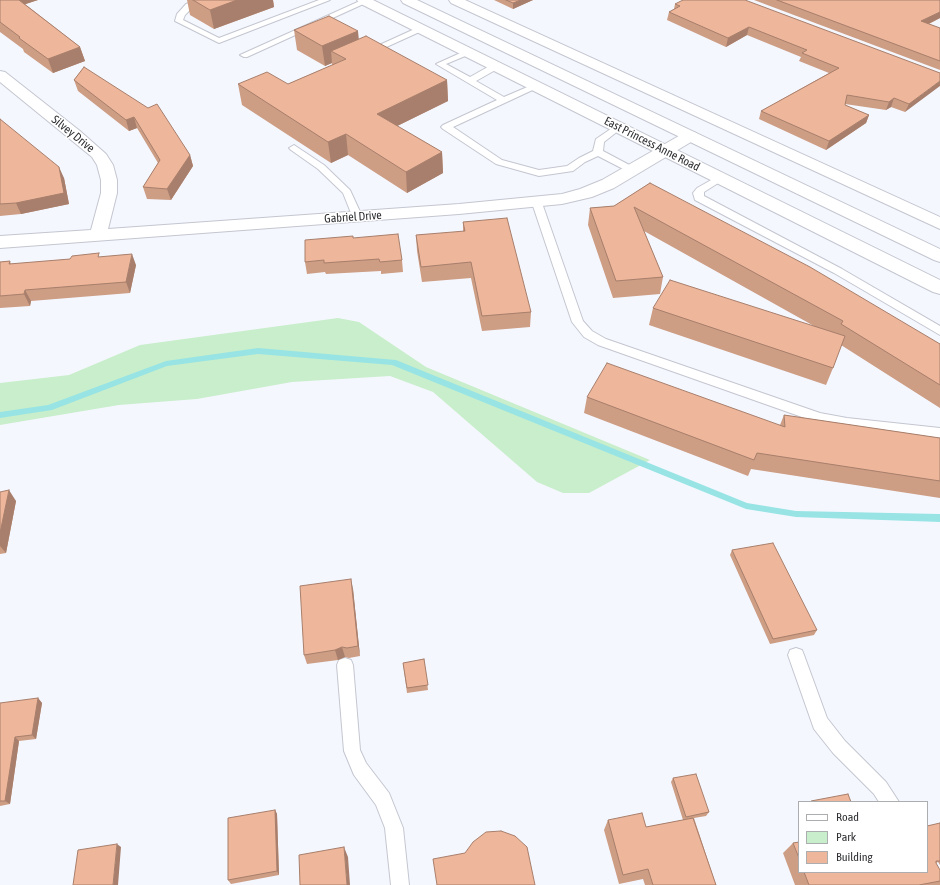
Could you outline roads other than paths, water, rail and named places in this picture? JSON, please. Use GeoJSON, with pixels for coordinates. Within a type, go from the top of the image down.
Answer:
{"type":"FeatureCollection","features":[{"type":"Feature","properties":{"kind":"street","name":"East Princess Anne Road"},"geometry":{"type":"LineString","coordinates":[[407,0],[940,256]]}},
{"type":"Feature","properties":{"kind":"street"},"geometry":{"type":"LineString","coordinates":[[455,0],[940,224]]}},
{"type":"Feature","properties":{"kind":"street","name":"East Princess Anne Road"},"geometry":{"type":"LineString","coordinates":[[365,1],[940,288]]}},
{"type":"Feature","properties":{"kind":"street","name":"Silvey Drive"},"geometry":{"type":"LineString","coordinates":[[0,75],[75,134],[98,154],[105,165],[109,180],[109,193],[98,235]]}},
{"type":"Feature","properties":{"kind":"street","name":"Gabriel Drive"},"geometry":{"type":"LineString","coordinates":[[0,242],[357,216],[562,199],[586,193],[608,184],[690,136]]}},
{"type":"Feature","properties":{"kind":"lane"},"geometry":{"type":"LineString","coordinates":[[205,0],[189,6],[181,14],[180,21],[219,41],[326,0]]}},
{"type":"Feature","properties":{"kind":"lane"},"geometry":{"type":"LineString","coordinates":[[244,55],[365,1]]}},
{"type":"Feature","properties":{"kind":"lane"},"geometry":{"type":"LineString","coordinates":[[359,56],[422,29]]}},
{"type":"Feature","properties":{"kind":"lane"},"geometry":{"type":"LineString","coordinates":[[468,52],[440,64],[504,100]]}},
{"type":"Feature","properties":{"kind":"lane"},"geometry":{"type":"LineString","coordinates":[[470,81],[496,66]]}},
{"type":"Feature","properties":{"kind":"lane"},"geometry":{"type":"LineString","coordinates":[[535,87],[446,127],[499,162],[539,173],[570,169],[582,160],[598,152]]}},
{"type":"Feature","properties":{"kind":"lane"},"geometry":{"type":"LineString","coordinates":[[598,152],[599,141],[618,127]]}},
{"type":"Feature","properties":{"kind":"lane"},"geometry":{"type":"LineString","coordinates":[[294,148],[321,167],[348,192],[357,216]]}},
{"type":"Feature","properties":{"kind":"lane"},"geometry":{"type":"LineString","coordinates":[[598,152],[632,170]]}},
{"type":"Feature","properties":{"kind":"lane"},"geometry":{"type":"LineString","coordinates":[[720,178],[700,190],[698,193],[699,198],[838,271],[940,331]]}},
{"type":"Feature","properties":{"kind":"lane"},"geometry":{"type":"LineString","coordinates":[[537,202],[578,322],[588,334],[602,342],[819,418],[846,423],[940,433]]}},
{"type":"Feature","properties":{"kind":"lane"},"geometry":{"type":"LineString","coordinates":[[796,655],[820,723],[839,747],[880,788],[889,801]]}},
{"type":"Feature","properties":{"kind":"lane"},"geometry":{"type":"LineString","coordinates":[[345,665],[352,751],[360,769],[383,799],[394,828],[400,885]]}},
{"type":"Feature","properties":{"kind":"waterway"},"geometry":{"type":"LineString","coordinates":[[0,415],[49,408],[166,364],[258,351],[393,362],[746,506],[796,514],[940,518]]}}]}
